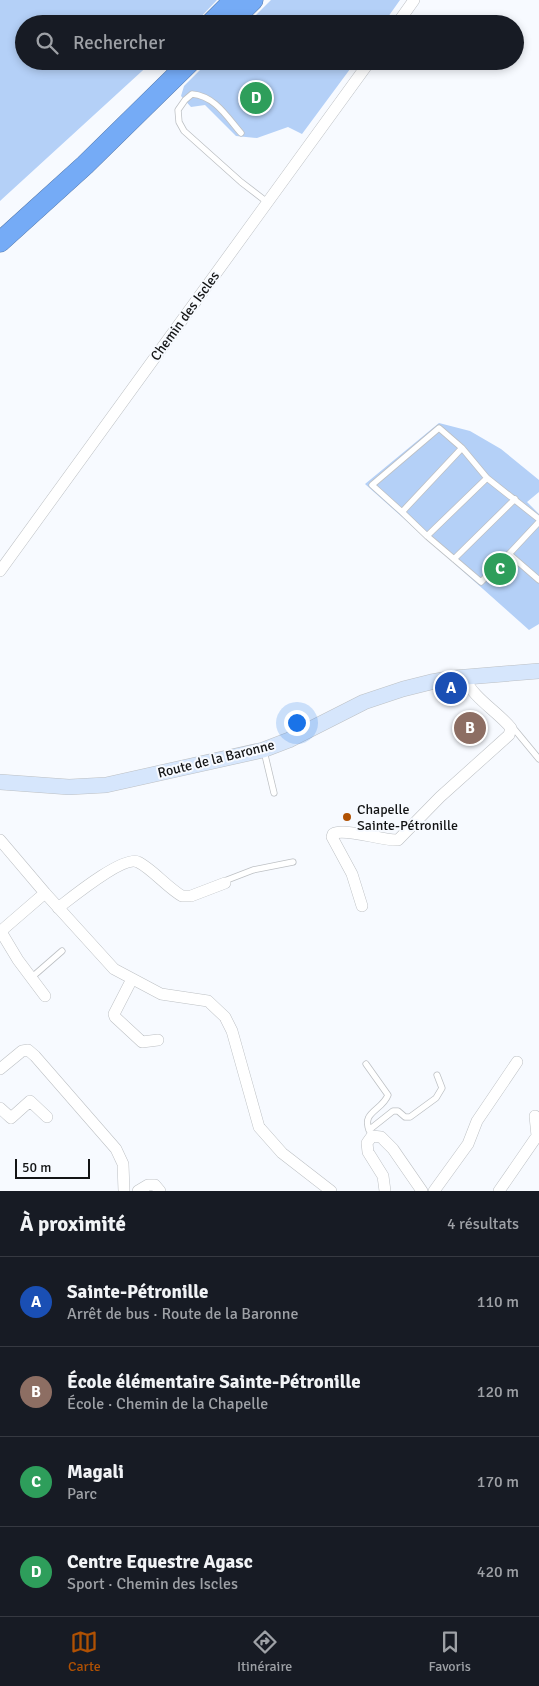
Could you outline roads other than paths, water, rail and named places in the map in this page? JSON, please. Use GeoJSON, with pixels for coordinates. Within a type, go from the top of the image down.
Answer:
{"type":"FeatureCollection","features":[{"type":"Feature","properties":{"kind":"highway"},"geometry":{"type":"LineString","coordinates":[[219,15],[234,0]]}},
{"type":"Feature","properties":{"kind":"highway"},"geometry":{"type":"LineString","coordinates":[[238,15],[253,0]]}},
{"type":"Feature","properties":{"kind":"highway"},"geometry":{"type":"LineString","coordinates":[[0,224],[163,70]]}},
{"type":"Feature","properties":{"kind":"highway"},"geometry":{"type":"LineString","coordinates":[[0,242],[85,165],[182,70]]}},
{"type":"Feature","properties":{"kind":"main road","name":"Route de la Baronne"},"geometry":{"type":"LineString","coordinates":[[0,782],[69,787],[99,786],[263,750],[290,740],[353,708],[386,694],[431,682],[464,677],[534,673],[539,671]]}},
{"type":"Feature","properties":{"kind":"street"},"geometry":{"type":"LineString","coordinates":[[403,15],[414,0]]}},
{"type":"Feature","properties":{"kind":"street","name":"Chemin des Iscles"},"geometry":{"type":"LineString","coordinates":[[0,571],[363,70]]}},
{"type":"Feature","properties":{"kind":"street"},"geometry":{"type":"LineString","coordinates":[[362,906],[352,874],[332,837],[333,834],[342,831],[398,840],[440,797],[509,735],[511,728],[470,688],[464,677]]}},
{"type":"Feature","properties":{"kind":"street"},"geometry":{"type":"LineString","coordinates":[[0,840],[42,890],[114,969],[161,994],[208,1001],[221,1012],[232,1030],[259,1126],[282,1152],[331,1191]]}},
{"type":"Feature","properties":{"kind":"street"},"geometry":{"type":"LineString","coordinates":[[58,908],[105,874],[127,862],[133,861],[138,862],[182,896],[191,896],[225,882]]}},
{"type":"Feature","properties":{"kind":"street"},"geometry":{"type":"LineString","coordinates":[[0,922],[42,890]]}},
{"type":"Feature","properties":{"kind":"street"},"geometry":{"type":"LineString","coordinates":[[42,890],[0,931],[18,960],[45,996]]}},
{"type":"Feature","properties":{"kind":"street"},"geometry":{"type":"LineString","coordinates":[[132,979],[114,1014],[115,1017],[142,1042],[158,1040]]}},
{"type":"Feature","properties":{"kind":"street"},"geometry":{"type":"LineString","coordinates":[[0,1069],[22,1051],[28,1050],[36,1056],[116,1149],[123,1164],[124,1191]]}},
{"type":"Feature","properties":{"kind":"street"},"geometry":{"type":"LineString","coordinates":[[434,1191],[468,1144],[477,1121],[517,1062]]}},
{"type":"Feature","properties":{"kind":"street"},"geometry":{"type":"LineString","coordinates":[[0,1108],[11,1118],[30,1101],[46,1117]]}},
{"type":"Feature","properties":{"kind":"street"},"geometry":{"type":"LineString","coordinates":[[500,1191],[537,1136],[535,1116]]}},
{"type":"Feature","properties":{"kind":"street"},"geometry":{"type":"LineString","coordinates":[[385,1191],[383,1176],[368,1152],[367,1142],[370,1133],[381,1137],[393,1149],[422,1191]]}},
{"type":"Feature","properties":{"kind":"street"},"geometry":{"type":"LineString","coordinates":[[138,1191],[148,1185],[156,1185],[160,1191]]}},
{"type":"Feature","properties":{"kind":"lane"},"geometry":{"type":"LineString","coordinates":[[241,133],[214,101],[203,95],[192,94],[178,110],[184,131],[241,182],[267,202]]}},
{"type":"Feature","properties":{"kind":"lane"},"geometry":{"type":"LineString","coordinates":[[439,428],[462,448],[486,478],[539,520],[509,554],[480,582],[372,485],[439,428]]}},
{"type":"Feature","properties":{"kind":"lane"},"geometry":{"type":"LineString","coordinates":[[402,512],[462,448]]}},
{"type":"Feature","properties":{"kind":"lane"},"geometry":{"type":"LineString","coordinates":[[427,536],[486,478]]}},
{"type":"Feature","properties":{"kind":"lane"},"geometry":{"type":"LineString","coordinates":[[454,559],[515,500]]}},
{"type":"Feature","properties":{"kind":"lane"},"geometry":{"type":"LineString","coordinates":[[509,554],[539,579]]}},
{"type":"Feature","properties":{"kind":"lane"},"geometry":{"type":"LineString","coordinates":[[511,728],[515,730],[539,759]]}},
{"type":"Feature","properties":{"kind":"lane"},"geometry":{"type":"LineString","coordinates":[[263,750],[274,793]]}},
{"type":"Feature","properties":{"kind":"lane"},"geometry":{"type":"LineString","coordinates":[[225,882],[253,870],[293,862]]}},
{"type":"Feature","properties":{"kind":"lane"},"geometry":{"type":"LineString","coordinates":[[31,978],[62,951]]}},
{"type":"Feature","properties":{"kind":"lane"},"geometry":{"type":"LineString","coordinates":[[366,1064],[388,1095],[386,1100],[367,1118],[366,1125],[370,1133],[392,1111],[398,1111],[406,1117],[410,1117],[436,1098],[442,1088],[437,1075]]}},
{"type":"Feature","properties":{"kind":"place","name":"Centre Equestre Agasc"},"geometry":{"type":"Point","coordinates":[256,98]}},
{"type":"Feature","properties":{"kind":"place","name":"Magali"},"geometry":{"type":"Point","coordinates":[500,569]}},
{"type":"Feature","properties":{"kind":"place","name":"Sainte-Pétronille"},"geometry":{"type":"Point","coordinates":[451,688]}},
{"type":"Feature","properties":{"kind":"place","name":"École élémentaire Sainte-Pétronille"},"geometry":{"type":"Point","coordinates":[470,728]}},
{"type":"Feature","properties":{"kind":"place","name":"Chapelle Sainte-Pétronille"},"geometry":{"type":"Point","coordinates":[347,817]}}]}
